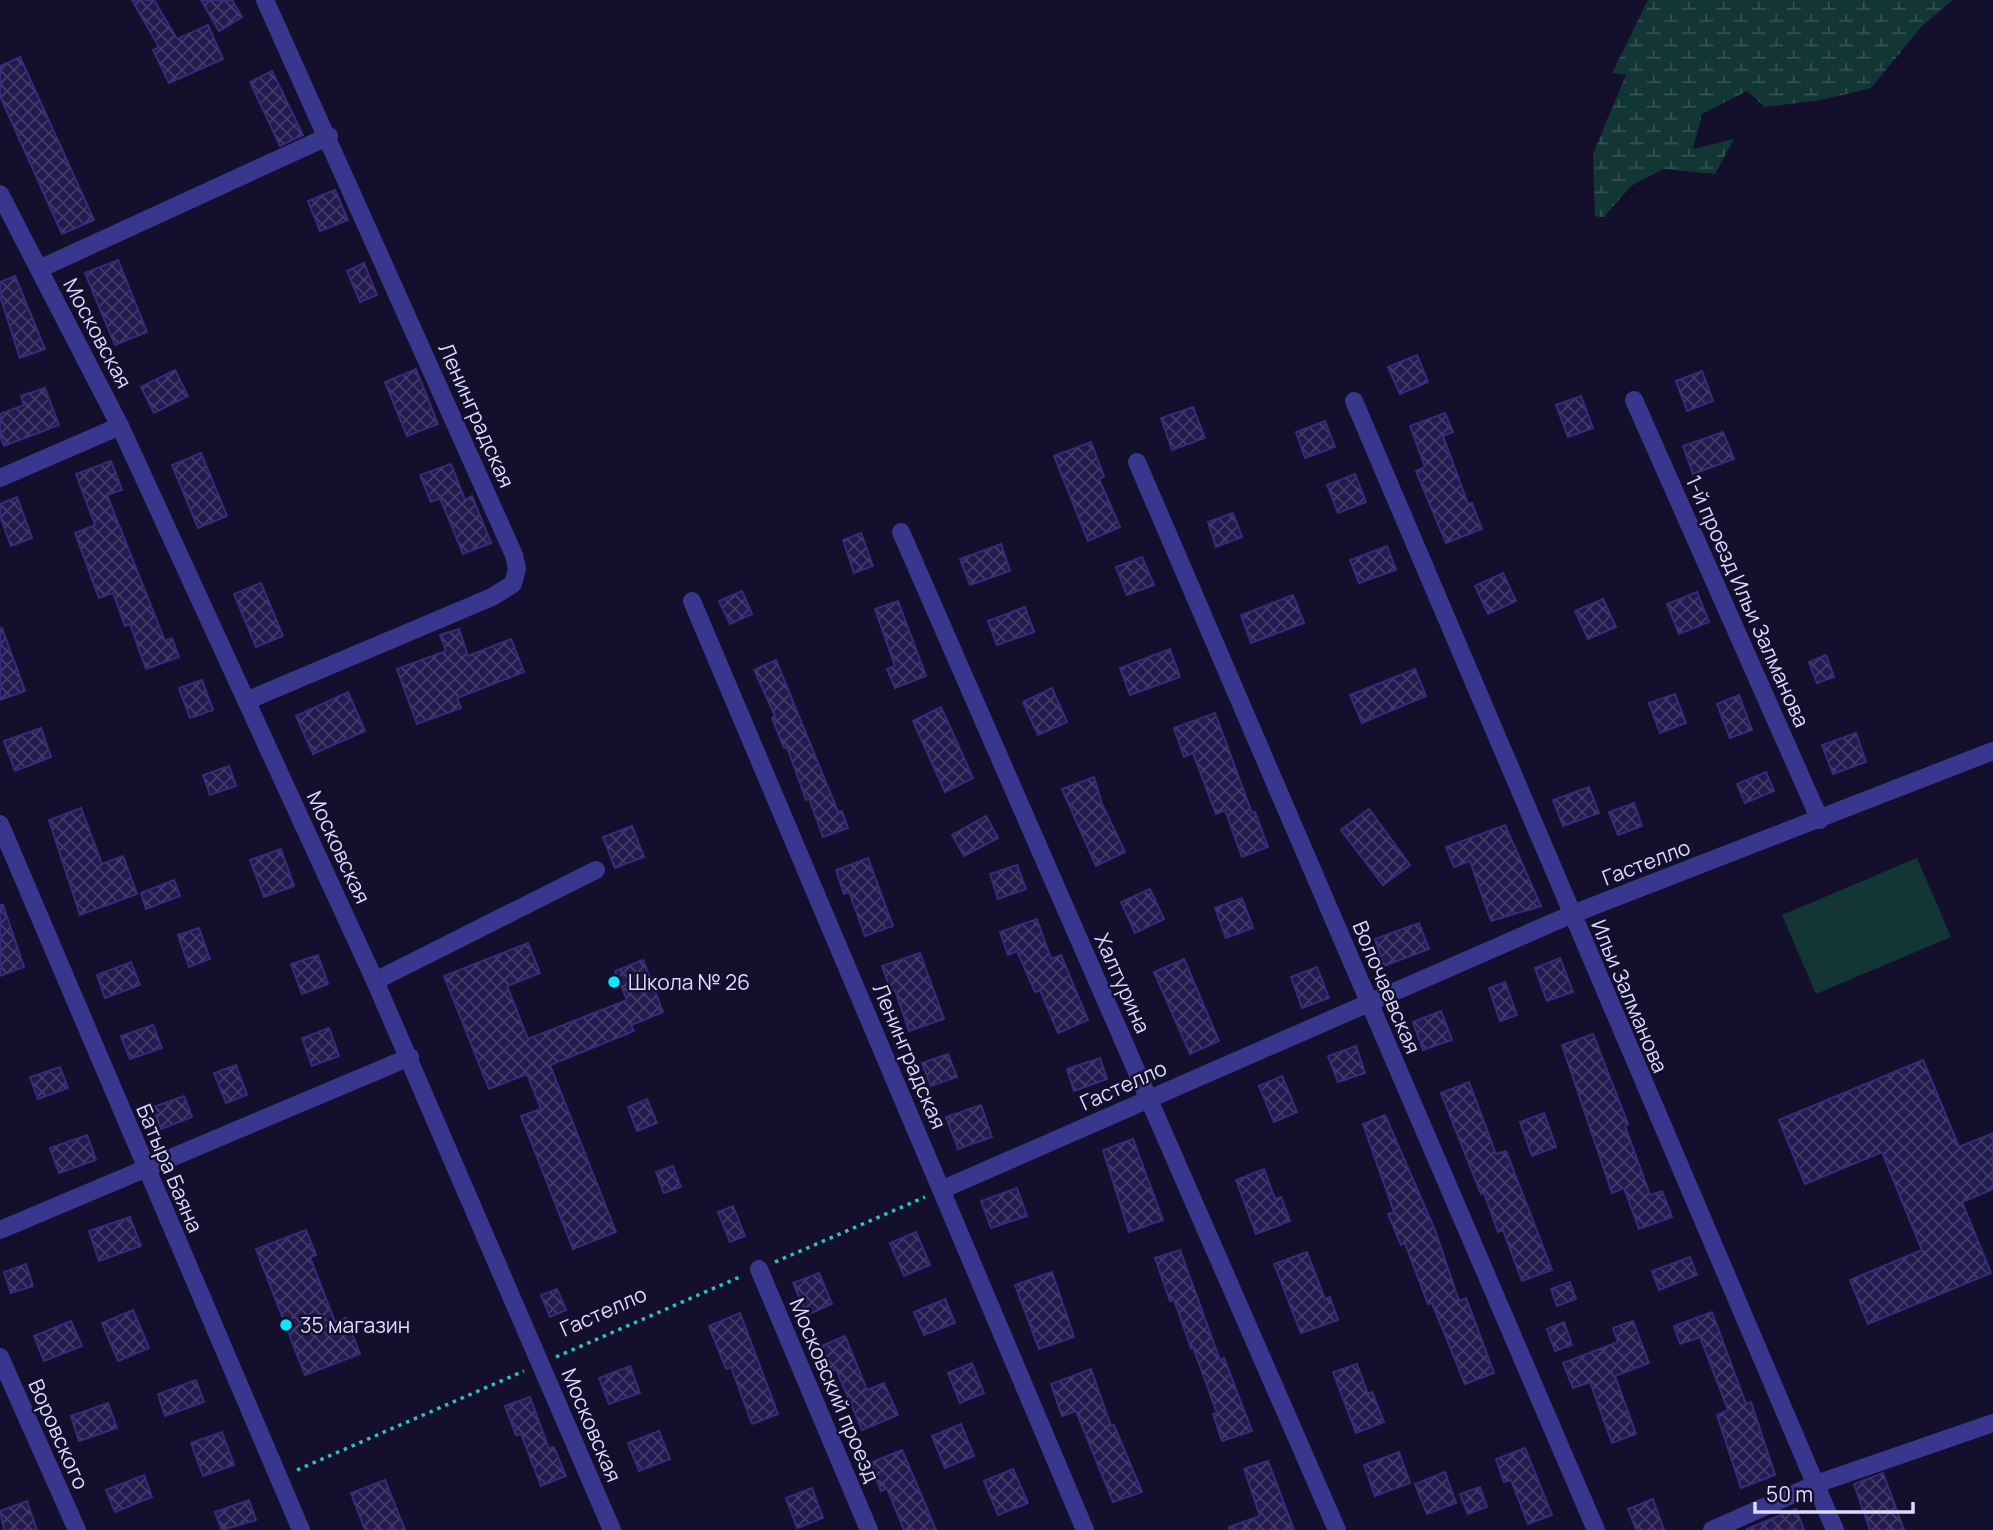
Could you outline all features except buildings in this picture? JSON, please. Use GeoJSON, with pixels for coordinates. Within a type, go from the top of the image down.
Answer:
{"type":"FeatureCollection","features":[{"type":"Feature","properties":{"kind":"street","name":"Ленинградская"},"geometry":{"type":"LineString","coordinates":[[246,701],[492,597],[513,584],[517,569],[514,555],[329,136],[265,0]]}},
{"type":"Feature","properties":{"kind":"street"},"geometry":{"type":"LineString","coordinates":[[39,269],[329,136]]}},
{"type":"Feature","properties":{"kind":"street","name":"Московская"},"geometry":{"type":"LineString","coordinates":[[0,194],[120,426],[375,981],[612,1530]]}},
{"type":"Feature","properties":{"kind":"street","name":"1-й проезд Ильи Залманова"},"geometry":{"type":"LineString","coordinates":[[1634,400],[1820,820]]}},
{"type":"Feature","properties":{"kind":"street","name":"Ильи Залманова"},"geometry":{"type":"LineString","coordinates":[[1354,401],[1570,915],[1835,1530]]}},
{"type":"Feature","properties":{"kind":"street"},"geometry":{"type":"LineString","coordinates":[[0,478],[120,426]]}},
{"type":"Feature","properties":{"kind":"street","name":"Волочаевская"},"geometry":{"type":"LineString","coordinates":[[1137,462],[1596,1530]]}},
{"type":"Feature","properties":{"kind":"street","name":"Халтурина"},"geometry":{"type":"LineString","coordinates":[[901,531],[1337,1530]]}},
{"type":"Feature","properties":{"kind":"street","name":"Ленинградская"},"geometry":{"type":"LineString","coordinates":[[692,601],[1085,1530]]}},
{"type":"Feature","properties":{"kind":"street","name":"Гастелло"},"geometry":{"type":"LineString","coordinates":[[941,1190],[1570,915],[1993,751]]}},
{"type":"Feature","properties":{"kind":"street","name":"Батыра Баяна"},"geometry":{"type":"LineString","coordinates":[[0,824],[301,1530]]}},
{"type":"Feature","properties":{"kind":"street"},"geometry":{"type":"LineString","coordinates":[[375,981],[596,870]]}},
{"type":"Feature","properties":{"kind":"street"},"geometry":{"type":"LineString","coordinates":[[0,1230],[410,1058]]}},
{"type":"Feature","properties":{"kind":"street","name":"Московский проезд"},"geometry":{"type":"LineString","coordinates":[[759,1269],[869,1530]]}},
{"type":"Feature","properties":{"kind":"street","name":"Воровского"},"geometry":{"type":"LineString","coordinates":[[0,1357],[77,1530]]}},
{"type":"Feature","properties":{"kind":"street"},"geometry":{"type":"LineString","coordinates":[[1712,1530],[1816,1484],[1993,1423]]}},
{"type":"Feature","properties":{"kind":"path","name":"Гастелло"},"geometry":{"type":"LineString","coordinates":[[279,1478],[941,1190]]}},
{"type":"Feature","properties":{"kind":"green space"},"geometry":{"type":"Polygon","coordinates":[[[1648,0],[1953,0],[1922,26],[1871,88],[1821,100],[1765,107],[1747,91],[1702,114],[1693,149],[1734,139],[1715,174],[1663,169],[1631,186],[1604,217],[1595,216],[1593,154],[1626,75],[1612,73],[1648,0]]]}},
{"type":"Feature","properties":{"kind":"green space"},"geometry":{"type":"Polygon","coordinates":[[[1917,858],[1951,937],[1816,994],[1782,915],[1917,858]]]}},
{"type":"Feature","properties":{"kind":"place","name":"Школа № 26"},"geometry":{"type":"Point","coordinates":[614,982]}},
{"type":"Feature","properties":{"kind":"place","name":"35 магазин"},"geometry":{"type":"Point","coordinates":[286,1325]}}]}
